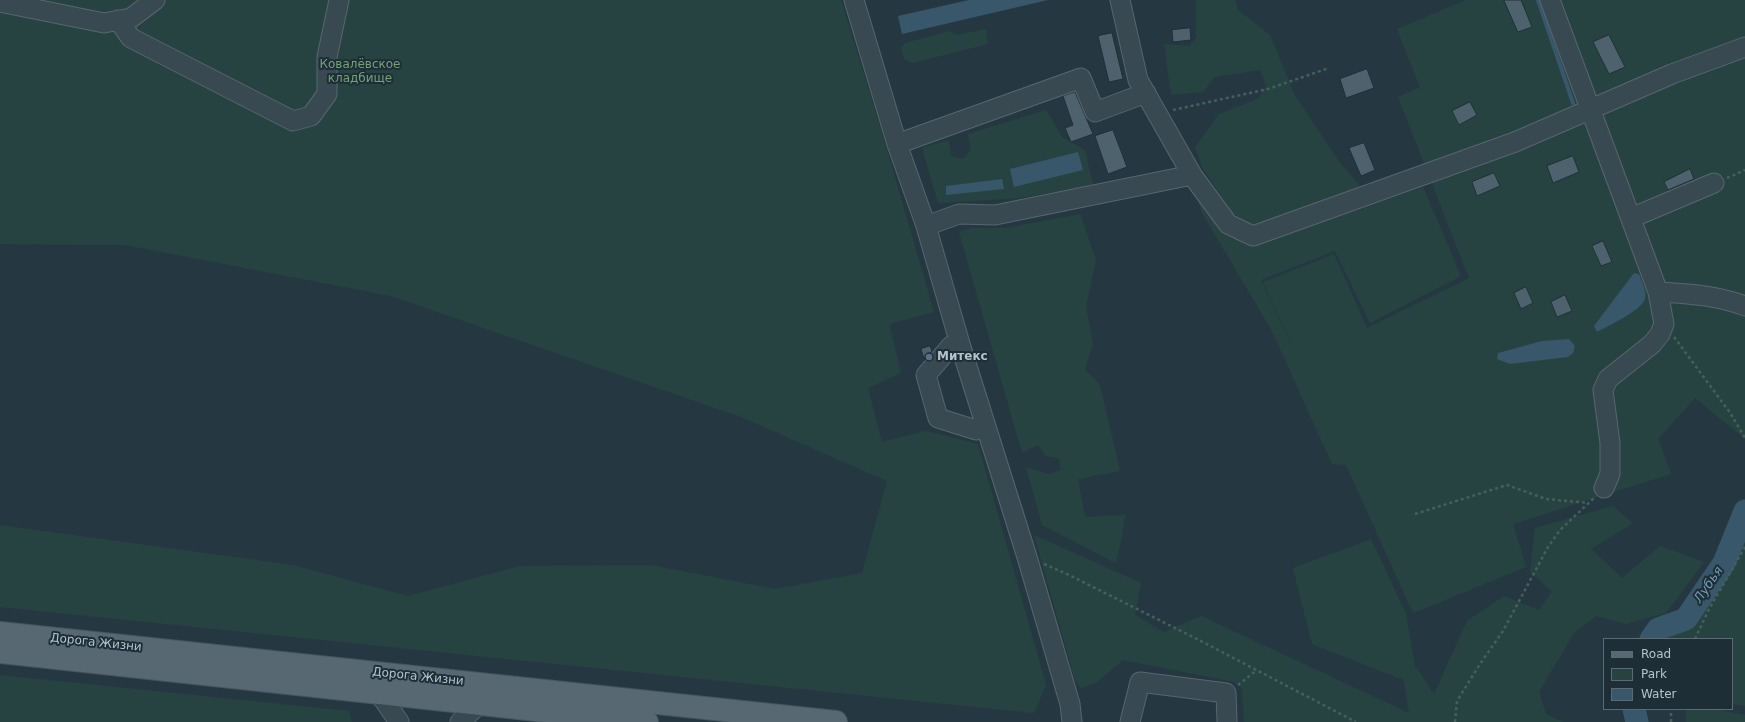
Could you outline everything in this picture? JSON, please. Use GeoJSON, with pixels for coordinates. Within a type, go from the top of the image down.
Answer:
{"type":"FeatureCollection","features":[{"type":"Feature","properties":{"kind":"main road","name":"Дорога Жизни"},"geometry":{"type":"LineString","coordinates":[[0,633],[836,722]]}},
{"type":"Feature","properties":{"kind":"main road","name":"Дорога Жизни"},"geometry":{"type":"LineString","coordinates":[[0,652],[647,722]]}},
{"type":"Feature","properties":{"kind":"street"},"geometry":{"type":"LineString","coordinates":[[0,2],[104,23],[131,18],[155,0]]}},
{"type":"Feature","properties":{"kind":"street"},"geometry":{"type":"LineString","coordinates":[[118,20],[131,38],[292,121],[311,116],[327,94],[327,57],[339,0]]}},
{"type":"Feature","properties":{"kind":"street"},"geometry":{"type":"LineString","coordinates":[[854,0],[897,144],[926,226],[960,344],[1027,556],[1070,704],[1072,722]]}},
{"type":"Feature","properties":{"kind":"street"},"geometry":{"type":"LineString","coordinates":[[1120,0],[1138,80],[1192,175],[1228,224],[1253,236],[1515,142],[1672,74],[1745,47]]}},
{"type":"Feature","properties":{"kind":"street"},"geometry":{"type":"LineString","coordinates":[[1550,0],[1658,292],[1664,324],[1660,334],[1652,344],[1616,372],[1608,380],[1603,390],[1610,443],[1610,474],[1604,488]]}},
{"type":"Feature","properties":{"kind":"street"},"geometry":{"type":"LineString","coordinates":[[897,144],[1081,78],[1095,112],[1146,93]]}},
{"type":"Feature","properties":{"kind":"street"},"geometry":{"type":"LineString","coordinates":[[926,226],[959,214],[995,215],[1192,175]]}},
{"type":"Feature","properties":{"kind":"street"},"geometry":{"type":"LineString","coordinates":[[1631,218],[1714,184]]}},
{"type":"Feature","properties":{"kind":"street"},"geometry":{"type":"LineString","coordinates":[[1658,292],[1706,295],[1729,300],[1745,306]]}},
{"type":"Feature","properties":{"kind":"street"},"geometry":{"type":"LineString","coordinates":[[960,344],[951,346],[926,375],[938,418],[976,430],[986,428]]}},
{"type":"Feature","properties":{"kind":"street"},"geometry":{"type":"LineString","coordinates":[[1130,722],[1140,682],[1226,693],[1227,722]]}},
{"type":"Feature","properties":{"kind":"street"},"geometry":{"type":"LineString","coordinates":[[379,693],[399,722]]}},
{"type":"Feature","properties":{"kind":"street"},"geometry":{"type":"LineString","coordinates":[[460,722],[479,704]]}},
{"type":"Feature","properties":{"kind":"path"},"geometry":{"type":"LineString","coordinates":[[1157,113],[1268,89],[1329,68]]}},
{"type":"Feature","properties":{"kind":"path"},"geometry":{"type":"LineString","coordinates":[[1664,324],[1731,414],[1745,438]]}},
{"type":"Feature","properties":{"kind":"path"},"geometry":{"type":"LineString","coordinates":[[1415,514],[1507,484],[1546,499],[1589,503]]}},
{"type":"Feature","properties":{"kind":"path"},"geometry":{"type":"LineString","coordinates":[[1455,722],[1457,701],[1503,631],[1548,546],[1560,530],[1604,488]]}},
{"type":"Feature","properties":{"kind":"path"},"geometry":{"type":"LineString","coordinates":[[1695,638],[1709,609],[1745,547]]}},
{"type":"Feature","properties":{"kind":"path"},"geometry":{"type":"LineString","coordinates":[[1027,556],[1069,575],[1356,722]]}},
{"type":"Feature","properties":{"kind":"path"},"geometry":{"type":"LineString","coordinates":[[1226,693],[1257,670]]}},
{"type":"Feature","properties":{"kind":"path"},"geometry":{"type":"LineString","coordinates":[[1671,710],[1671,722]]}},
{"type":"Feature","properties":{"kind":"green space","name":"Ковалёвское кладбище"},"geometry":{"type":"Polygon","coordinates":[[[0,0],[841,0],[883,136],[934,312],[889,324],[901,373],[868,388],[882,442],[926,431],[978,444],[1046,685],[1034,713],[0,607],[0,525],[293,565],[408,596],[520,566],[651,565],[775,589],[862,573],[887,481],[741,417],[391,296],[125,245],[0,244],[0,0]]]}},
{"type":"Feature","properties":{"kind":"green space"},"geometry":{"type":"Polygon","coordinates":[[[1196,0],[1235,0],[1238,10],[1270,35],[1294,94],[1340,163],[1362,188],[1255,226],[1233,214],[1202,167],[1195,147],[1219,114],[1259,98],[1266,85],[1260,70],[1215,77],[1203,92],[1171,95],[1164,44],[1189,46],[1196,38],[1196,0]]]}},
{"type":"Feature","properties":{"kind":"green space"},"geometry":{"type":"Polygon","coordinates":[[[1466,0],[1745,0],[1745,439],[1695,398],[1658,439],[1671,474],[1513,524],[1526,567],[1413,613],[1346,465],[1332,464],[1272,331],[1202,213],[1195,192],[1221,227],[1255,245],[1423,187],[1461,276],[1370,323],[1335,251],[1261,280],[1304,371],[1263,282],[1334,254],[1367,328],[1469,278],[1398,97],[1420,87],[1397,29],[1466,0]]]}},
{"type":"Feature","properties":{"kind":"green space"},"geometry":{"type":"Polygon","coordinates":[[[986,29],[988,44],[912,63],[904,59],[901,48],[905,43],[949,31],[957,35],[986,29]]]}},
{"type":"Feature","properties":{"kind":"green space"},"geometry":{"type":"Polygon","coordinates":[[[1046,110],[1062,137],[1085,150],[1093,185],[1020,198],[938,203],[922,148],[949,140],[951,156],[963,159],[971,150],[968,134],[1046,110]]]}},
{"type":"Feature","properties":{"kind":"green space"},"geometry":{"type":"Polygon","coordinates":[[[1080,214],[1096,260],[1086,307],[1093,343],[1085,369],[1100,385],[1120,471],[1078,479],[1085,517],[1125,515],[1116,563],[1042,525],[1026,467],[1049,474],[1061,470],[1059,458],[1046,456],[1038,445],[1022,453],[959,232],[972,228],[1006,228],[1080,214]]]}},
{"type":"Feature","properties":{"kind":"green space"},"geometry":{"type":"Polygon","coordinates":[[[1613,506],[1633,523],[1591,549],[1622,578],[1660,546],[1704,562],[1666,613],[1626,624],[1596,616],[1574,633],[1539,692],[1546,714],[1564,722],[1244,722],[1242,689],[1234,682],[1123,660],[1097,682],[1081,688],[1075,680],[1034,535],[1141,583],[1135,615],[1164,632],[1201,616],[1409,713],[1404,680],[1312,644],[1293,568],[1371,539],[1406,614],[1415,666],[1434,694],[1467,621],[1504,596],[1539,610],[1552,591],[1530,572],[1535,528],[1613,506]]]}},
{"type":"Feature","properties":{"kind":"green space"},"geometry":{"type":"Polygon","coordinates":[[[1745,528],[1745,706],[1733,704],[1733,638],[1669,638],[1669,635],[1701,616],[1745,528]]]}},
{"type":"Feature","properties":{"kind":"green space"},"geometry":{"type":"Polygon","coordinates":[[[0,675],[349,711],[352,722],[0,722],[0,675]]]}},
{"type":"Feature","properties":{"kind":"green space"},"geometry":{"type":"Polygon","coordinates":[[[1686,710],[1719,710],[1745,715],[1745,722],[1686,722],[1686,710]]]}},
{"type":"Feature","properties":{"kind":"water"},"geometry":{"type":"Polygon","coordinates":[[[969,0],[1048,0],[902,34],[898,16],[969,0]]]}},
{"type":"Feature","properties":{"kind":"water"},"geometry":{"type":"Polygon","coordinates":[[[1078,152],[1083,170],[1014,187],[1010,169],[1078,152]]]}},
{"type":"Feature","properties":{"kind":"water"},"geometry":{"type":"Polygon","coordinates":[[[1002,179],[1004,189],[946,195],[946,186],[1002,179]]]}},
{"type":"Feature","properties":{"kind":"water"},"geometry":{"type":"Polygon","coordinates":[[[1634,273],[1639,274],[1645,289],[1645,299],[1643,303],[1631,313],[1597,332],[1594,326],[1634,273]]]}},
{"type":"Feature","properties":{"kind":"water"},"geometry":{"type":"Polygon","coordinates":[[[1569,339],[1575,346],[1573,353],[1568,357],[1510,364],[1497,359],[1498,353],[1542,341],[1569,339]]]}},
{"type":"Feature","properties":{"kind":"building"},"geometry":{"type":"Polygon","coordinates":[[[1504,0],[1521,0],[1532,27],[1518,32],[1504,0]]]}},
{"type":"Feature","properties":{"kind":"building"},"geometry":{"type":"Polygon","coordinates":[[[1190,28],[1191,40],[1173,42],[1172,30],[1190,28]]]}},
{"type":"Feature","properties":{"kind":"building"},"geometry":{"type":"Polygon","coordinates":[[[1112,33],[1123,79],[1109,82],[1098,36],[1112,33]]]}},
{"type":"Feature","properties":{"kind":"building"},"geometry":{"type":"Polygon","coordinates":[[[1609,35],[1625,67],[1609,74],[1593,42],[1609,35]]]}},
{"type":"Feature","properties":{"kind":"building"},"geometry":{"type":"Polygon","coordinates":[[[1367,69],[1374,88],[1346,98],[1340,79],[1367,69]]]}},
{"type":"Feature","properties":{"kind":"building"},"geometry":{"type":"Polygon","coordinates":[[[1075,92],[1093,134],[1071,142],[1065,128],[1073,125],[1063,96],[1075,92]]]}},
{"type":"Feature","properties":{"kind":"building"},"geometry":{"type":"Polygon","coordinates":[[[1470,102],[1477,115],[1459,125],[1452,111],[1470,102]]]}},
{"type":"Feature","properties":{"kind":"building"},"geometry":{"type":"Polygon","coordinates":[[[1113,130],[1127,167],[1108,174],[1095,136],[1113,130]]]}},
{"type":"Feature","properties":{"kind":"building"},"geometry":{"type":"Polygon","coordinates":[[[1364,143],[1375,170],[1361,176],[1349,148],[1364,143]]]}},
{"type":"Feature","properties":{"kind":"building"},"geometry":{"type":"Polygon","coordinates":[[[1573,156],[1579,172],[1553,183],[1547,166],[1573,156]]]}},
{"type":"Feature","properties":{"kind":"building"},"geometry":{"type":"Polygon","coordinates":[[[1690,169],[1694,179],[1668,190],[1664,182],[1690,169]]]}},
{"type":"Feature","properties":{"kind":"building"},"geometry":{"type":"Polygon","coordinates":[[[1494,173],[1500,186],[1477,196],[1472,182],[1494,173]]]}},
{"type":"Feature","properties":{"kind":"building"},"geometry":{"type":"Polygon","coordinates":[[[1603,241],[1612,262],[1601,266],[1592,246],[1603,241]]]}},
{"type":"Feature","properties":{"kind":"building"},"geometry":{"type":"Polygon","coordinates":[[[1526,287],[1533,303],[1521,309],[1514,293],[1526,287]]]}},
{"type":"Feature","properties":{"kind":"building"},"geometry":{"type":"Polygon","coordinates":[[[1565,295],[1572,311],[1557,317],[1551,302],[1565,295]]]}},
{"type":"Feature","properties":{"kind":"building"},"geometry":{"type":"Polygon","coordinates":[[[930,346],[932,351],[924,359],[921,349],[930,346]]]}},
{"type":"Feature","properties":{"kind":"waterway"},"geometry":{"type":"LineString","coordinates":[[1538,0],[1573,103]]}},
{"type":"Feature","properties":{"kind":"waterway","name":"Лубья"},"geometry":{"type":"LineString","coordinates":[[1652,638],[1658,629],[1686,619],[1724,563],[1745,511]]}},
{"type":"Feature","properties":{"kind":"waterway","name":"Лубья"},"geometry":{"type":"LineString","coordinates":[[1634,710],[1637,722]]}},
{"type":"Feature","properties":{"kind":"place","name":"Митекс"},"geometry":{"type":"Point","coordinates":[929,357]}}]}
